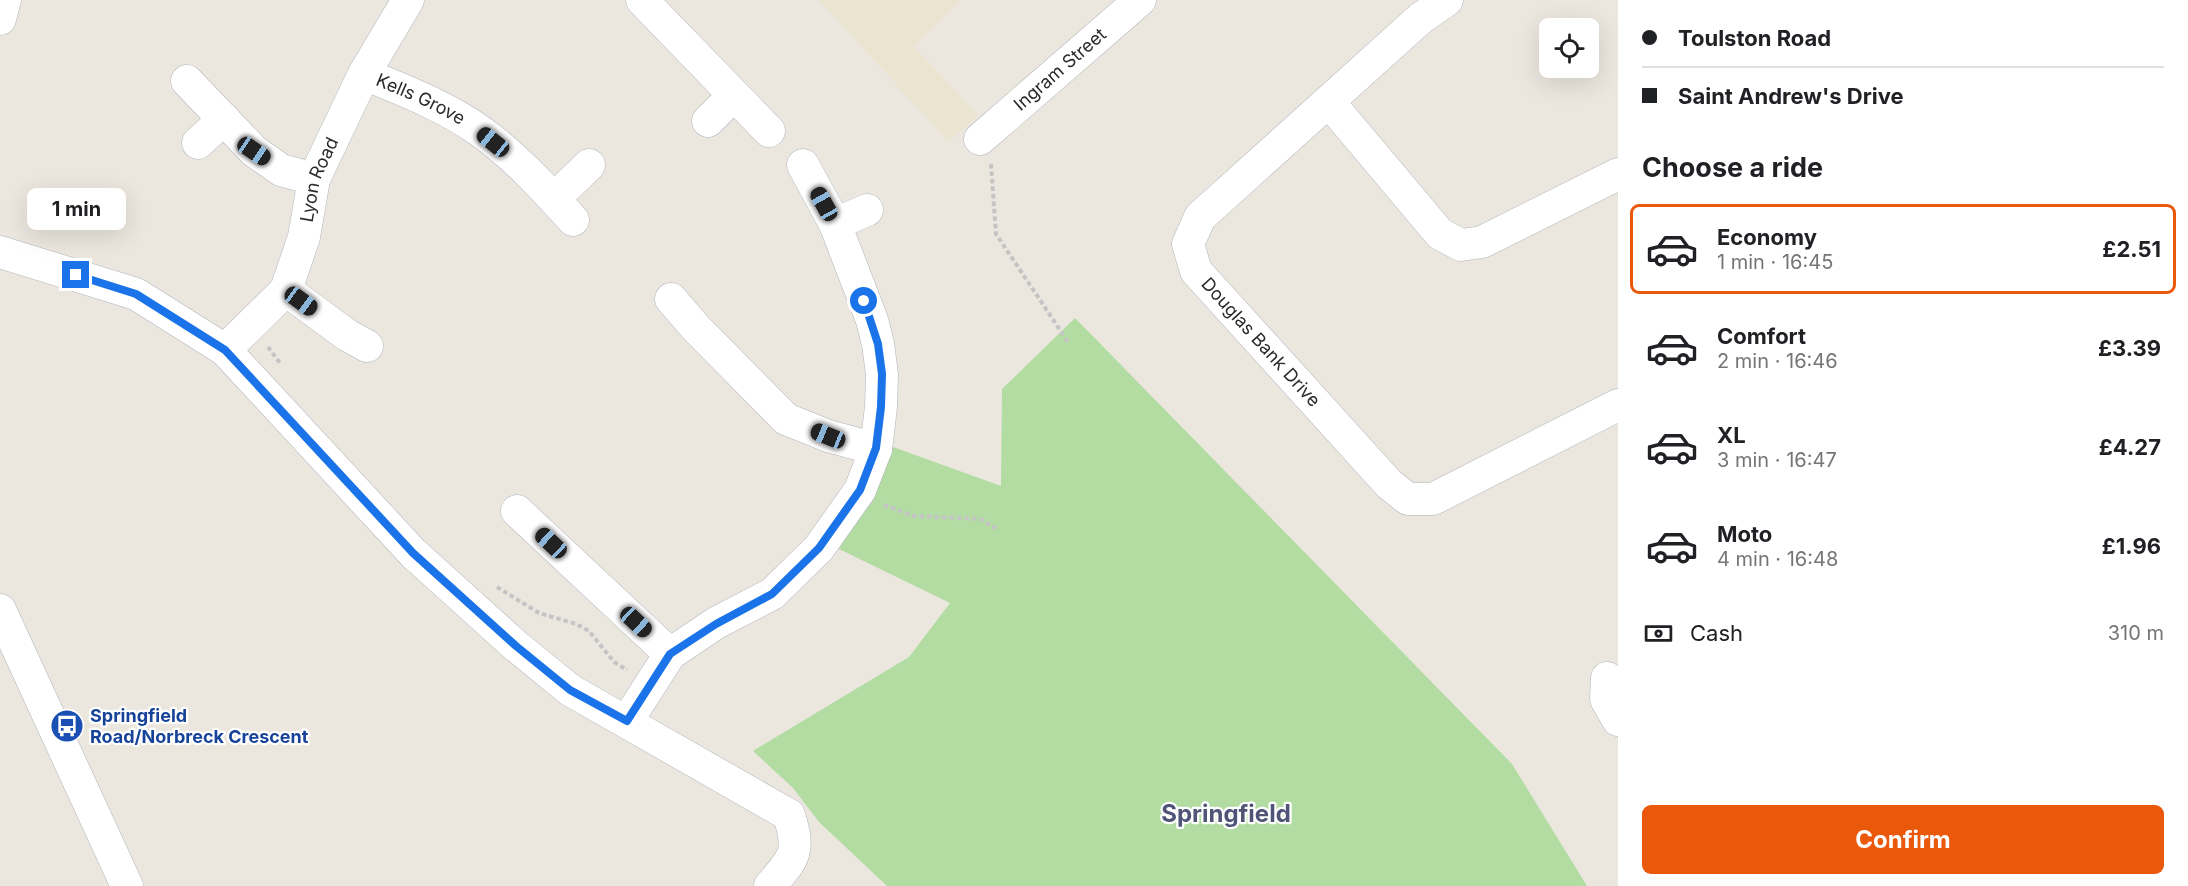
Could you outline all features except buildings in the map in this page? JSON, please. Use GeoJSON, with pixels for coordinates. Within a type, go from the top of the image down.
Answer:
{"type":"FeatureCollection","features":[{"type":"Feature","properties":{"kind":"street"},"geometry":{"type":"LineString","coordinates":[[0,18],[5,0]]}},
{"type":"Feature","properties":{"kind":"street","name":"Lyon Road"},"geometry":{"type":"LineString","coordinates":[[225,350],[286,290],[304,237],[314,179],[364,74],[408,0]]}},
{"type":"Feature","properties":{"kind":"street"},"geometry":{"type":"LineString","coordinates":[[642,0],[769,131]]}},
{"type":"Feature","properties":{"kind":"street","name":"Ingram Street"},"geometry":{"type":"LineString","coordinates":[[980,139],[1140,0]]}},
{"type":"Feature","properties":{"kind":"street","name":"Douglas Bank Drive"},"geometry":{"type":"LineString","coordinates":[[1447,0],[1412,9],[1329,102],[1200,217],[1188,244],[1196,271],[1389,484],[1408,499],[1433,499],[1618,405]]}},
{"type":"Feature","properties":{"kind":"street","name":"Kells Grove"},"geometry":{"type":"LineString","coordinates":[[364,74],[439,107],[478,130],[521,165],[563,209],[589,165]]}},
{"type":"Feature","properties":{"kind":"street"},"geometry":{"type":"LineString","coordinates":[[187,81],[254,151],[281,170],[314,179]]}},
{"type":"Feature","properties":{"kind":"street"},"geometry":{"type":"LineString","coordinates":[[708,121],[734,94]]}},
{"type":"Feature","properties":{"kind":"street"},"geometry":{"type":"LineString","coordinates":[[1329,102],[1440,234],[1461,245],[1482,242],[1618,174]]}},
{"type":"Feature","properties":{"kind":"street"},"geometry":{"type":"LineString","coordinates":[[198,143],[224,119]]}},
{"type":"Feature","properties":{"kind":"street"},"geometry":{"type":"LineString","coordinates":[[627,721],[670,654],[716,624],[772,594],[819,548],[860,490],[876,448],[882,374],[872,320],[835,224],[803,165]]}},
{"type":"Feature","properties":{"kind":"street"},"geometry":{"type":"LineString","coordinates":[[835,224],[867,210]]}},
{"type":"Feature","properties":{"kind":"street"},"geometry":{"type":"LineString","coordinates":[[0,252],[136,294],[225,350],[413,553],[516,646],[570,690],[789,815],[796,838],[792,860],[770,886]]}},
{"type":"Feature","properties":{"kind":"street"},"geometry":{"type":"LineString","coordinates":[[286,290],[349,345]]}},
{"type":"Feature","properties":{"kind":"street"},"geometry":{"type":"LineString","coordinates":[[671,299],[689,335],[786,419],[828,436],[876,448]]}},
{"type":"Feature","properties":{"kind":"street"},"geometry":{"type":"LineString","coordinates":[[517,511],[670,654]]}},
{"type":"Feature","properties":{"kind":"street"},"geometry":{"type":"LineString","coordinates":[[0,610],[128,886]]}},
{"type":"Feature","properties":{"kind":"path"},"geometry":{"type":"LineString","coordinates":[[980,139],[990,152],[996,234],[1068,342]]}},
{"type":"Feature","properties":{"kind":"path"},"geometry":{"type":"LineString","coordinates":[[252,324],[284,369]]}},
{"type":"Feature","properties":{"kind":"path"},"geometry":{"type":"LineString","coordinates":[[860,490],[887,507],[914,516],[980,519],[999,530]]}},
{"type":"Feature","properties":{"kind":"path"},"geometry":{"type":"LineString","coordinates":[[494,585],[539,613],[576,624],[589,631],[614,662],[650,684]]}},
{"type":"Feature","properties":{"kind":"shaded area"},"geometry":{"type":"Polygon","coordinates":[[[819,0],[961,0],[914,46],[978,115],[949,142],[819,0]]]}},
{"type":"Feature","properties":{"kind":"green space"},"geometry":{"type":"Polygon","coordinates":[[[1075,318],[1512,764],[1587,886],[887,886],[819,822],[793,788],[753,751],[909,657],[950,603],[839,549],[893,447],[1001,486],[1002,389],[1075,318]]]}},
{"type":"Feature","properties":{"kind":"place","name":"Springfield Road/Norbreck Crescent"},"geometry":{"type":"Point","coordinates":[67,726]}},
{"type":"Feature","properties":{"kind":"district","name":"Springfield"},"geometry":{"type":"Point","coordinates":[1226,814]}},
{"type":"Feature","properties":{"kind":"route"},"geometry":{"type":"LineString","coordinates":[[76,275],[136,294],[225,350],[413,553],[516,646],[570,690],[627,721],[670,654],[716,624],[772,594],[819,548],[860,490],[876,448],[882,374],[878,344],[864,301]]}}]}
